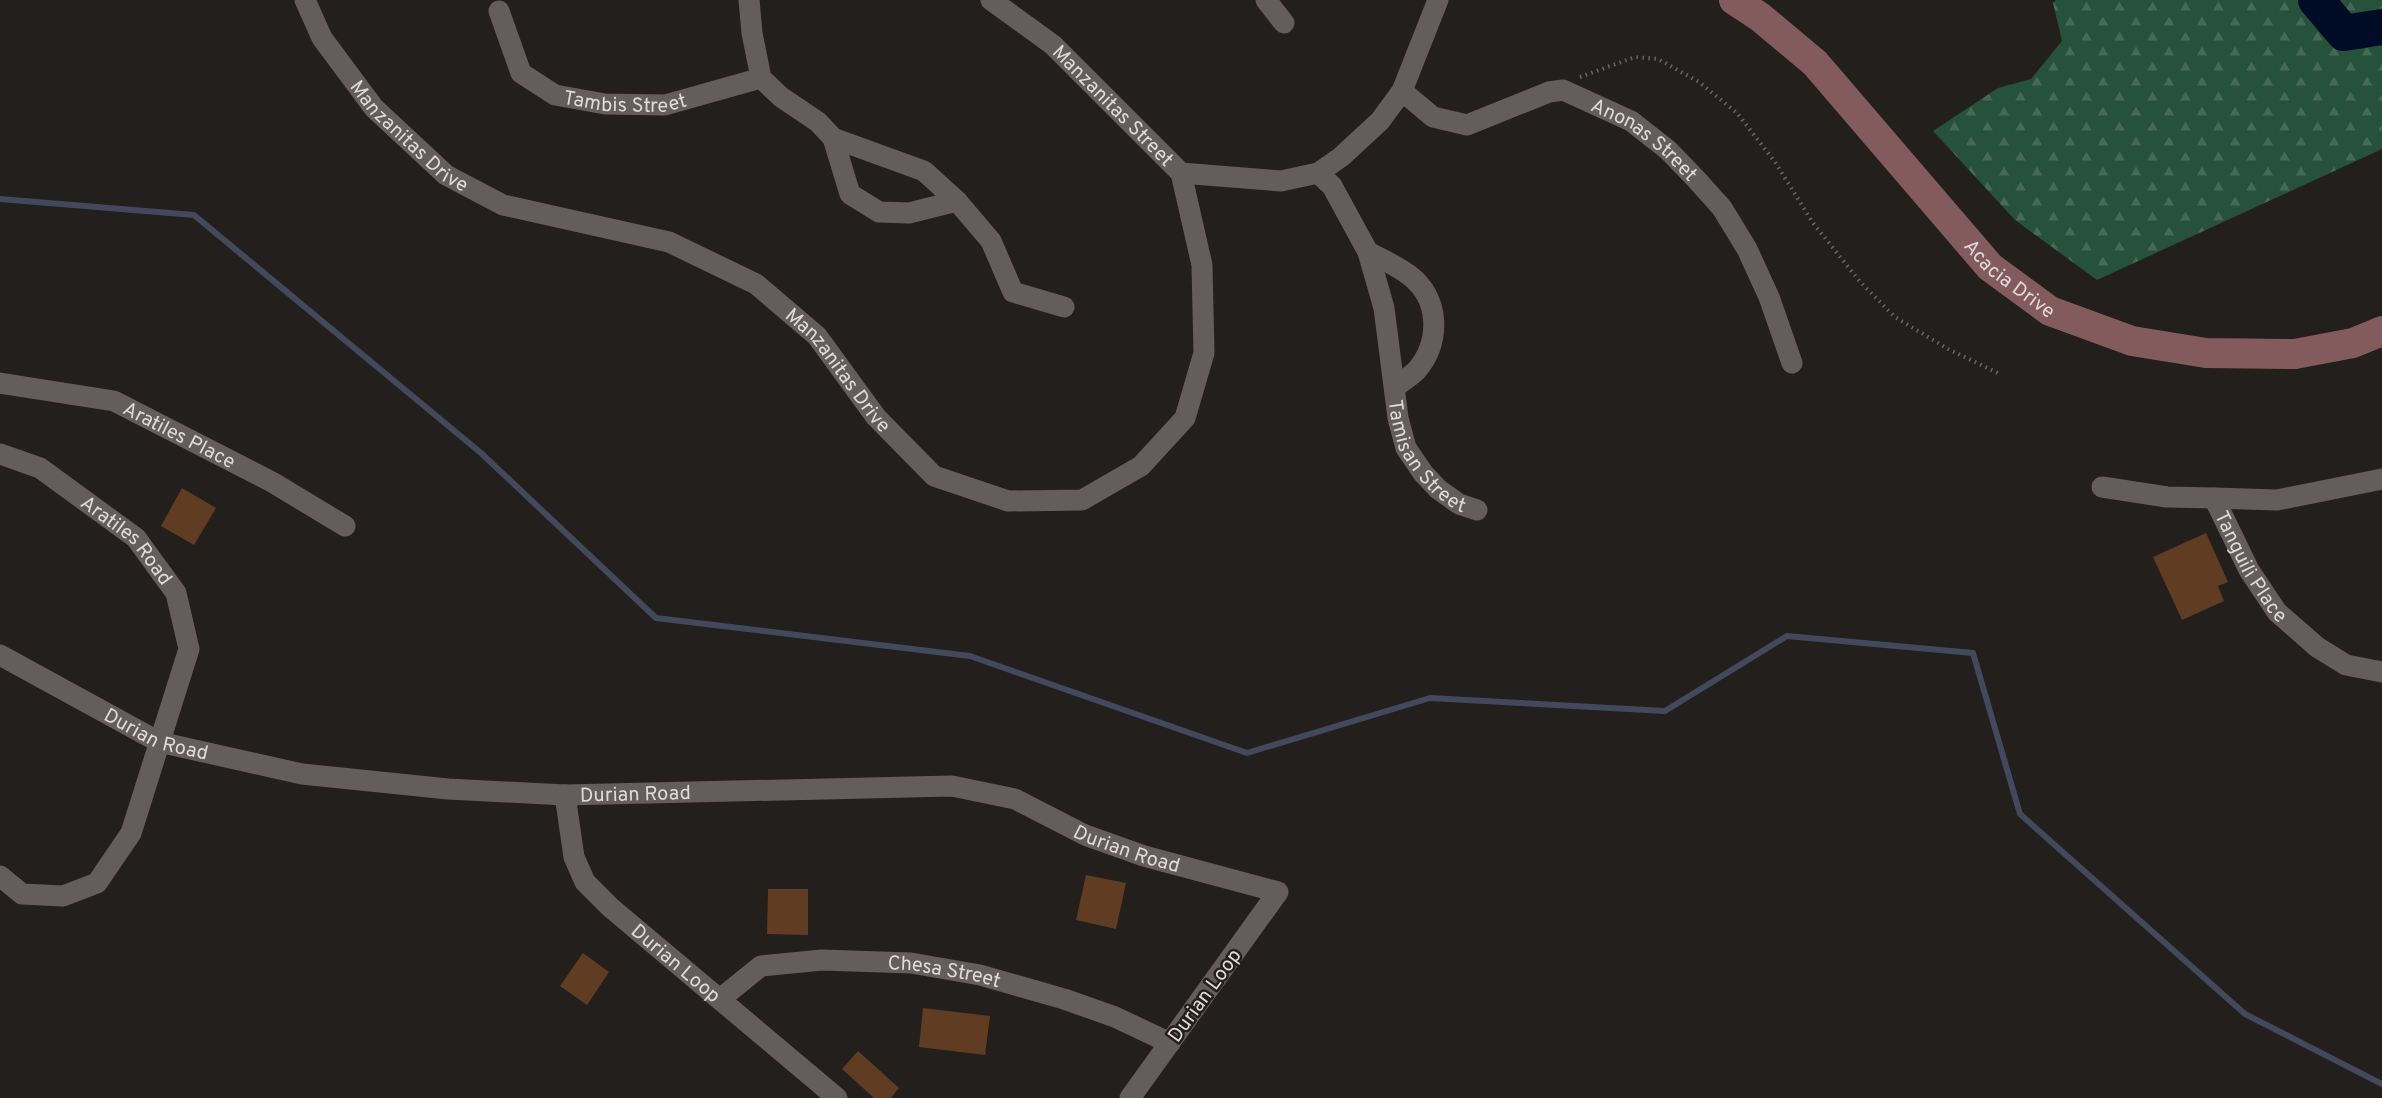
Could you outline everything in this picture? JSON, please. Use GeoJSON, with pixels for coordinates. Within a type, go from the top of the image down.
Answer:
{"type":"FeatureCollection","features":[{"type":"Feature","properties":{"kind":"street","name":"Manzanitas Drive"},"geometry":{"type":"LineString","coordinates":[[305,0],[322,38],[374,108],[446,175],[503,205],[669,242],[756,284],[817,336],[876,417],[934,476],[1008,501],[1082,500],[1141,466],[1185,418],[1204,353],[1202,265],[1182,173]]}},
{"type":"Feature","properties":{"kind":"street"},"geometry":{"type":"LineString","coordinates":[[749,0],[752,33],[761,78],[781,97],[818,122],[833,138],[850,194],[879,212],[909,213],[957,201]]}},
{"type":"Feature","properties":{"kind":"street","name":"Manzanitas Street"},"geometry":{"type":"LineString","coordinates":[[991,0],[1053,45],[1182,173],[1281,182],[1318,173],[1341,157],[1380,121],[1402,91],[1438,0]]}},
{"type":"Feature","properties":{"kind":"street"},"geometry":{"type":"LineString","coordinates":[[1266,0],[1284,23]]}},
{"type":"Feature","properties":{"kind":"street","name":"Acacia Drive"},"geometry":{"type":"LineString","coordinates":[[1734,0],[1760,17],[1815,63],[1990,267],[2050,311],[2132,341],[2206,353],[2295,354],[2353,343],[2382,331]]}},
{"type":"Feature","properties":{"kind":"street","name":"Tambis Street"},"geometry":{"type":"LineString","coordinates":[[499,11],[521,72],[555,95],[605,104],[665,105],[761,78]]}},
{"type":"Feature","properties":{"kind":"street"},"geometry":{"type":"LineString","coordinates":[[1402,91],[1433,117],[1467,125],[1549,92],[1563,90]]}},
{"type":"Feature","properties":{"kind":"street","name":"Anonas Street"},"geometry":{"type":"LineString","coordinates":[[1563,90],[1631,121],[1668,150],[1722,208],[1747,249],[1769,297],[1792,363]]}},
{"type":"Feature","properties":{"kind":"street"},"geometry":{"type":"LineString","coordinates":[[833,138],[924,171],[957,201],[991,241],[1013,292],[1064,307]]}},
{"type":"Feature","properties":{"kind":"street","name":"Tamisan Street"},"geometry":{"type":"LineString","coordinates":[[1318,173],[1332,186],[1368,252],[1384,308],[1398,418],[1406,448],[1423,473],[1438,489],[1460,504],[1477,510]]}},
{"type":"Feature","properties":{"kind":"street","name":"Tamisan Street"},"geometry":{"type":"LineString","coordinates":[[1368,252],[1410,276],[1427,297],[1434,313],[1433,340],[1425,359],[1415,372],[1395,387]]}},
{"type":"Feature","properties":{"kind":"street","name":"Aratiles Place"},"geometry":{"type":"LineString","coordinates":[[0,383],[114,401],[272,482],[345,526]]}},
{"type":"Feature","properties":{"kind":"street","name":"Aratiles Road"},"geometry":{"type":"LineString","coordinates":[[0,454],[40,468],[136,538],[176,593],[189,649],[130,833],[97,883],[63,896],[22,894],[0,876]]}},
{"type":"Feature","properties":{"kind":"street","name":"Tanguili Place"},"geometry":{"type":"LineString","coordinates":[[2382,479],[2277,500],[2214,498],[2249,570],[2277,612],[2317,647],[2346,665],[2382,672]]}},
{"type":"Feature","properties":{"kind":"street"},"geometry":{"type":"LineString","coordinates":[[2102,488],[2168,497],[2214,498]]}},
{"type":"Feature","properties":{"kind":"street","name":"Durian Road"},"geometry":{"type":"LineString","coordinates":[[0,655],[159,742],[302,774],[448,789],[565,795],[952,786],[1015,799],[1085,835],[1143,856],[1278,892]]}},
{"type":"Feature","properties":{"kind":"street","name":"Durian Loop"},"geometry":{"type":"LineString","coordinates":[[565,795],[574,857],[585,882],[610,907],[836,1098]]}},
{"type":"Feature","properties":{"kind":"street","name":"Durian Loop"},"geometry":{"type":"LineString","coordinates":[[1130,1098],[1278,892]]}},
{"type":"Feature","properties":{"kind":"street","name":"Chesa Street"},"geometry":{"type":"LineString","coordinates":[[720,999],[761,966],[822,960],[911,963],[980,975],[1064,999],[1115,1017],[1170,1043]]}},
{"type":"Feature","properties":{"kind":"path"},"geometry":{"type":"LineString","coordinates":[[1563,90],[1582,75],[1635,57],[1658,59],[1699,82],[1737,113],[1775,162],[1813,223],[1861,283],[1895,317],[1948,349],[2000,374]]}},
{"type":"Feature","properties":{"kind":"green space"},"geometry":{"type":"Polygon","coordinates":[[[2056,0],[2382,0],[2382,149],[2097,280],[2015,220],[1933,131],[1998,88],[2031,79],[2062,41],[2053,3],[2056,0]]]}},
{"type":"Feature","properties":{"kind":"building"},"geometry":{"type":"Polygon","coordinates":[[[182,488],[216,508],[194,545],[161,526],[182,488]]]}},
{"type":"Feature","properties":{"kind":"building"},"geometry":{"type":"Polygon","coordinates":[[[2206,533],[2228,582],[2218,586],[2224,601],[2182,620],[2153,557],[2206,533]]]}},
{"type":"Feature","properties":{"kind":"building"},"geometry":{"type":"Polygon","coordinates":[[[1086,875],[1126,883],[1116,929],[1076,920],[1086,875]]]}},
{"type":"Feature","properties":{"kind":"building"},"geometry":{"type":"Polygon","coordinates":[[[768,889],[808,889],[808,935],[767,934],[768,889]]]}},
{"type":"Feature","properties":{"kind":"building"},"geometry":{"type":"Polygon","coordinates":[[[583,953],[609,972],[587,1005],[560,986],[583,953]]]}},
{"type":"Feature","properties":{"kind":"building"},"geometry":{"type":"Polygon","coordinates":[[[923,1008],[990,1016],[985,1055],[919,1047],[923,1008]]]}},
{"type":"Feature","properties":{"kind":"building"},"geometry":{"type":"Polygon","coordinates":[[[858,1051],[899,1088],[891,1098],[874,1098],[842,1069],[858,1051]]]}},
{"type":"Feature","properties":{"kind":"waterway"},"geometry":{"type":"LineString","coordinates":[[2316,0],[2344,33],[2382,27]]}},
{"type":"Feature","properties":{"kind":"waterway"},"geometry":{"type":"LineString","coordinates":[[0,199],[194,215],[481,453],[656,618],[970,656],[1247,753],[1430,698],[1665,711],[1787,636],[1973,653],[2020,814],[2245,1014],[2382,1084]]}}]}
